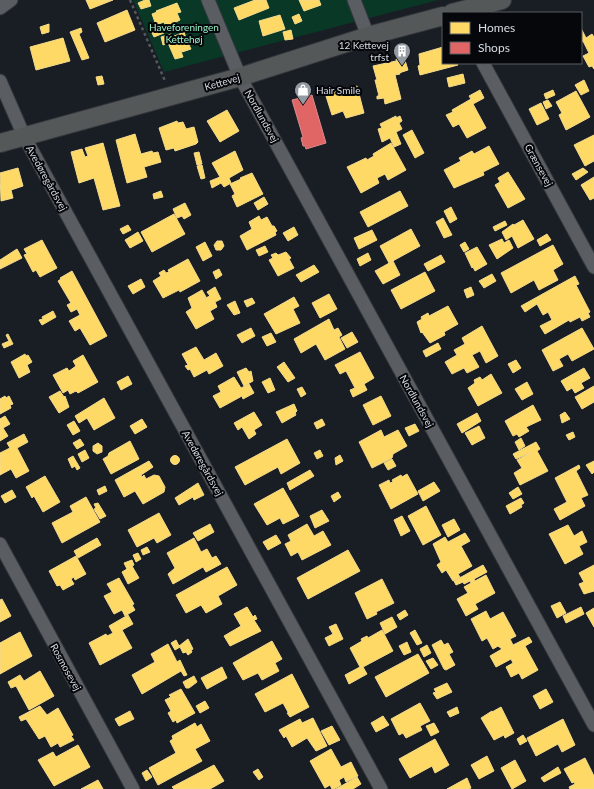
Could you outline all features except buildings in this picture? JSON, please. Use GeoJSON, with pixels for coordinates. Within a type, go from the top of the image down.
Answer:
{"type":"FeatureCollection","features":[{"type":"Feature","properties":{"kind":"street"},"geometry":{"type":"LineString","coordinates":[[0,8],[11,0]]}},
{"type":"Feature","properties":{"kind":"street","name":"Nordlundsvej"},"geometry":{"type":"LineString","coordinates":[[208,0],[240,76],[594,725]]}},
{"type":"Feature","properties":{"kind":"street"},"geometry":{"type":"LineString","coordinates":[[354,0],[368,36]]}},
{"type":"Feature","properties":{"kind":"street","name":"Kettevej"},"geometry":{"type":"LineString","coordinates":[[456,12],[502,0]]}},
{"type":"Feature","properties":{"kind":"street","name":"Kettevej"},"geometry":{"type":"LineString","coordinates":[[0,144],[240,76],[368,36],[442,16]]}},
{"type":"Feature","properties":{"kind":"street","name":"Grænsevej"},"geometry":{"type":"LineString","coordinates":[[484,64],[594,267]]}},
{"type":"Feature","properties":{"kind":"street","name":"Avedøregårdsvej"},"geometry":{"type":"LineString","coordinates":[[0,81],[24,136],[381,789]]}},
{"type":"Feature","properties":{"kind":"street","name":"Rosmosevej"},"geometry":{"type":"LineString","coordinates":[[0,544],[133,789]]}},
{"type":"Feature","properties":{"kind":"path"},"geometry":{"type":"LineString","coordinates":[[130,0],[163,77]]}},
{"type":"Feature","properties":{"kind":"green space","name":"Haveforeningen Kettehøj"},"geometry":{"type":"Polygon","coordinates":[[[133,0],[438,0],[164,72],[133,0]]]}},
{"type":"Feature","properties":{"kind":"place","name":"12 Kettevej trfst"},"geometry":{"type":"Point","coordinates":[402,66]}},
{"type":"Feature","properties":{"kind":"place","name":"Hair Smile"},"geometry":{"type":"Point","coordinates":[303,105]}}]}
